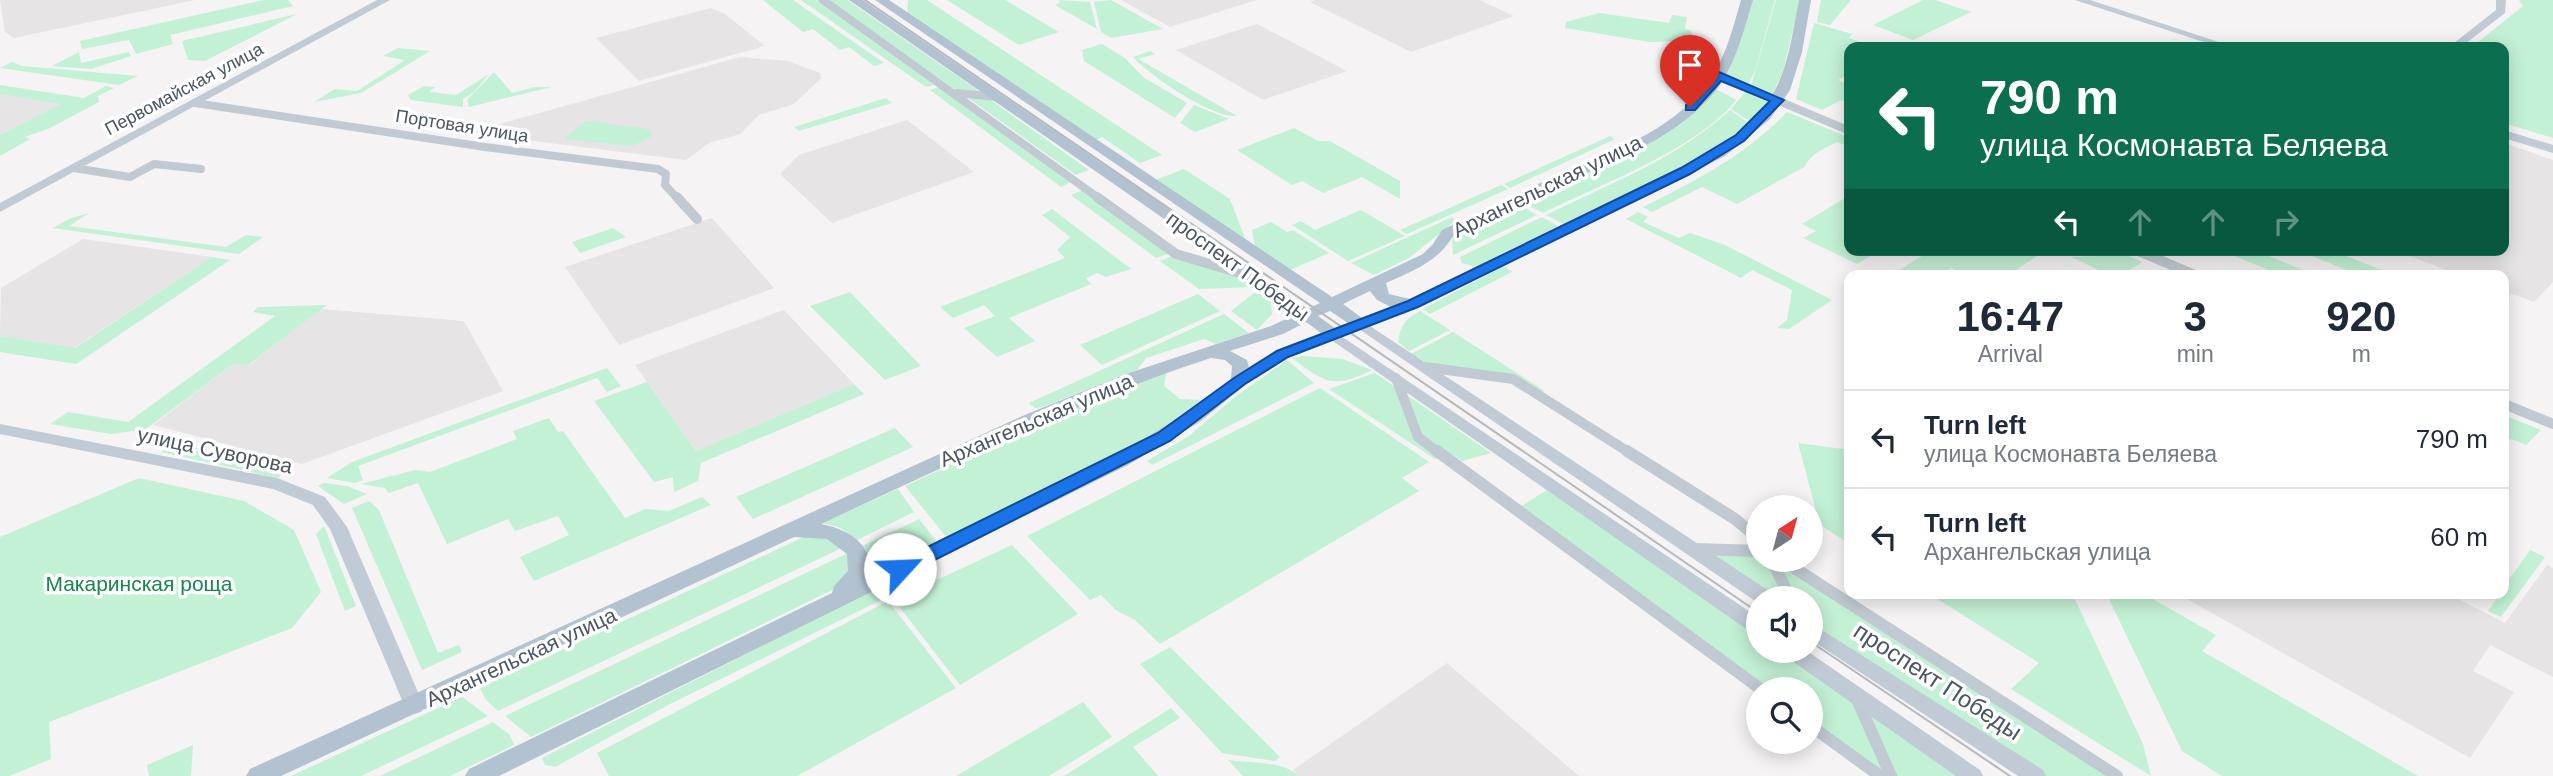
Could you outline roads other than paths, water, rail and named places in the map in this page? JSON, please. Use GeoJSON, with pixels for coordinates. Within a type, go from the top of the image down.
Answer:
{"type":"FeatureCollection","features":[{"type":"Feature","properties":{"kind":"main road","name":"Первомайская улица"},"geometry":{"type":"LineString","coordinates":[[0,208],[385,0]]}},
{"type":"Feature","properties":{"kind":"main road","name":"проспект Победы"},"geometry":{"type":"LineString","coordinates":[[855,0],[1332,334],[1746,619]]}},
{"type":"Feature","properties":{"kind":"main road","name":"проспект Победы"},"geometry":{"type":"LineString","coordinates":[[881,0],[1747,586]]}},
{"type":"Feature","properties":{"kind":"main road","name":"Архангельская улица"},"geometry":{"type":"LineString","coordinates":[[258,776],[1082,398],[1213,353],[1307,316],[1428,257],[1447,233],[1660,130],[1702,97],[1719,76],[1730,55],[1747,0]]}},
{"type":"Feature","properties":{"kind":"main road"},"geometry":{"type":"LineString","coordinates":[[477,776],[1121,461],[1195,417],[1239,381],[1282,354],[1413,304],[1720,153],[1754,125],[1778,100],[1791,64],[1805,0]]}},
{"type":"Feature","properties":{"kind":"main road"},"geometry":{"type":"LineString","coordinates":[[2080,0],[2213,42]]}},
{"type":"Feature","properties":{"kind":"main road"},"geometry":{"type":"LineString","coordinates":[[2461,42],[2501,11],[2501,0]]}},
{"type":"Feature","properties":{"kind":"main road"},"geometry":{"type":"LineString","coordinates":[[2509,136],[2553,149]]}},
{"type":"Feature","properties":{"kind":"main road"},"geometry":{"type":"LineString","coordinates":[[1378,282],[1377,289],[1383,297],[1413,304]]}},
{"type":"Feature","properties":{"kind":"main road"},"geometry":{"type":"LineString","coordinates":[[1213,353],[1230,356],[1241,364],[1239,381]]}},
{"type":"Feature","properties":{"kind":"main road","name":"улица Суворова"},"geometry":{"type":"LineString","coordinates":[[0,429],[277,485],[319,502],[338,527],[414,706]]}},
{"type":"Feature","properties":{"kind":"main road"},"geometry":{"type":"LineString","coordinates":[[765,542],[809,529],[823,529],[844,537],[859,558],[858,575],[849,585],[806,614]]}},
{"type":"Feature","properties":{"kind":"main road","name":"проспект Победы"},"geometry":{"type":"LineString","coordinates":[[1823,638],[2035,776]]}},
{"type":"Feature","properties":{"kind":"main road"},"geometry":{"type":"LineString","coordinates":[[1810,663],[1972,776]]}},
{"type":"Feature","properties":{"kind":"street"},"geometry":{"type":"LineString","coordinates":[[823,0],[1176,254],[1251,276]]}},
{"type":"Feature","properties":{"kind":"street"},"geometry":{"type":"LineString","coordinates":[[1719,76],[1844,128]]}},
{"type":"Feature","properties":{"kind":"street"},"geometry":{"type":"LineString","coordinates":[[954,93],[996,97]]}},
{"type":"Feature","properties":{"kind":"street","name":"Портовая улица"},"geometry":{"type":"LineString","coordinates":[[195,103],[485,147],[658,169],[666,174],[665,185],[697,219]]}},
{"type":"Feature","properties":{"kind":"street"},"geometry":{"type":"LineString","coordinates":[[74,168],[130,177],[154,164],[201,169]]}},
{"type":"Feature","properties":{"kind":"street"},"geometry":{"type":"LineString","coordinates":[[2150,256],[2183,270]]}},
{"type":"Feature","properties":{"kind":"street"},"geometry":{"type":"LineString","coordinates":[[1425,367],[1513,379],[1746,528]]}},
{"type":"Feature","properties":{"kind":"street"},"geometry":{"type":"LineString","coordinates":[[1396,378],[1418,437],[1746,678]]}},
{"type":"Feature","properties":{"kind":"street"},"geometry":{"type":"LineString","coordinates":[[2509,406],[2553,424]]}},
{"type":"Feature","properties":{"kind":"street"},"geometry":{"type":"LineString","coordinates":[[1693,549],[1746,551]]}},
{"type":"Feature","properties":{"kind":"street"},"geometry":{"type":"LineString","coordinates":[[1801,572],[2117,776]]}},
{"type":"Feature","properties":{"kind":"street"},"geometry":{"type":"LineString","coordinates":[[1855,694],[1891,776]]}},
{"type":"Feature","properties":{"kind":"street"},"geometry":{"type":"LineString","coordinates":[[1823,735],[1880,776]]}},
{"type":"Feature","properties":{"kind":"tram line"},"geometry":{"type":"LineString","coordinates":[[865,0],[1746,604]]}},
{"type":"Feature","properties":{"kind":"tram line"},"geometry":{"type":"LineString","coordinates":[[1823,650],[2010,776]]}},
{"type":"Feature","properties":{"kind":"park label","name":"Макаринская роща"},"geometry":{"type":"Point","coordinates":[139,583]}}]}
